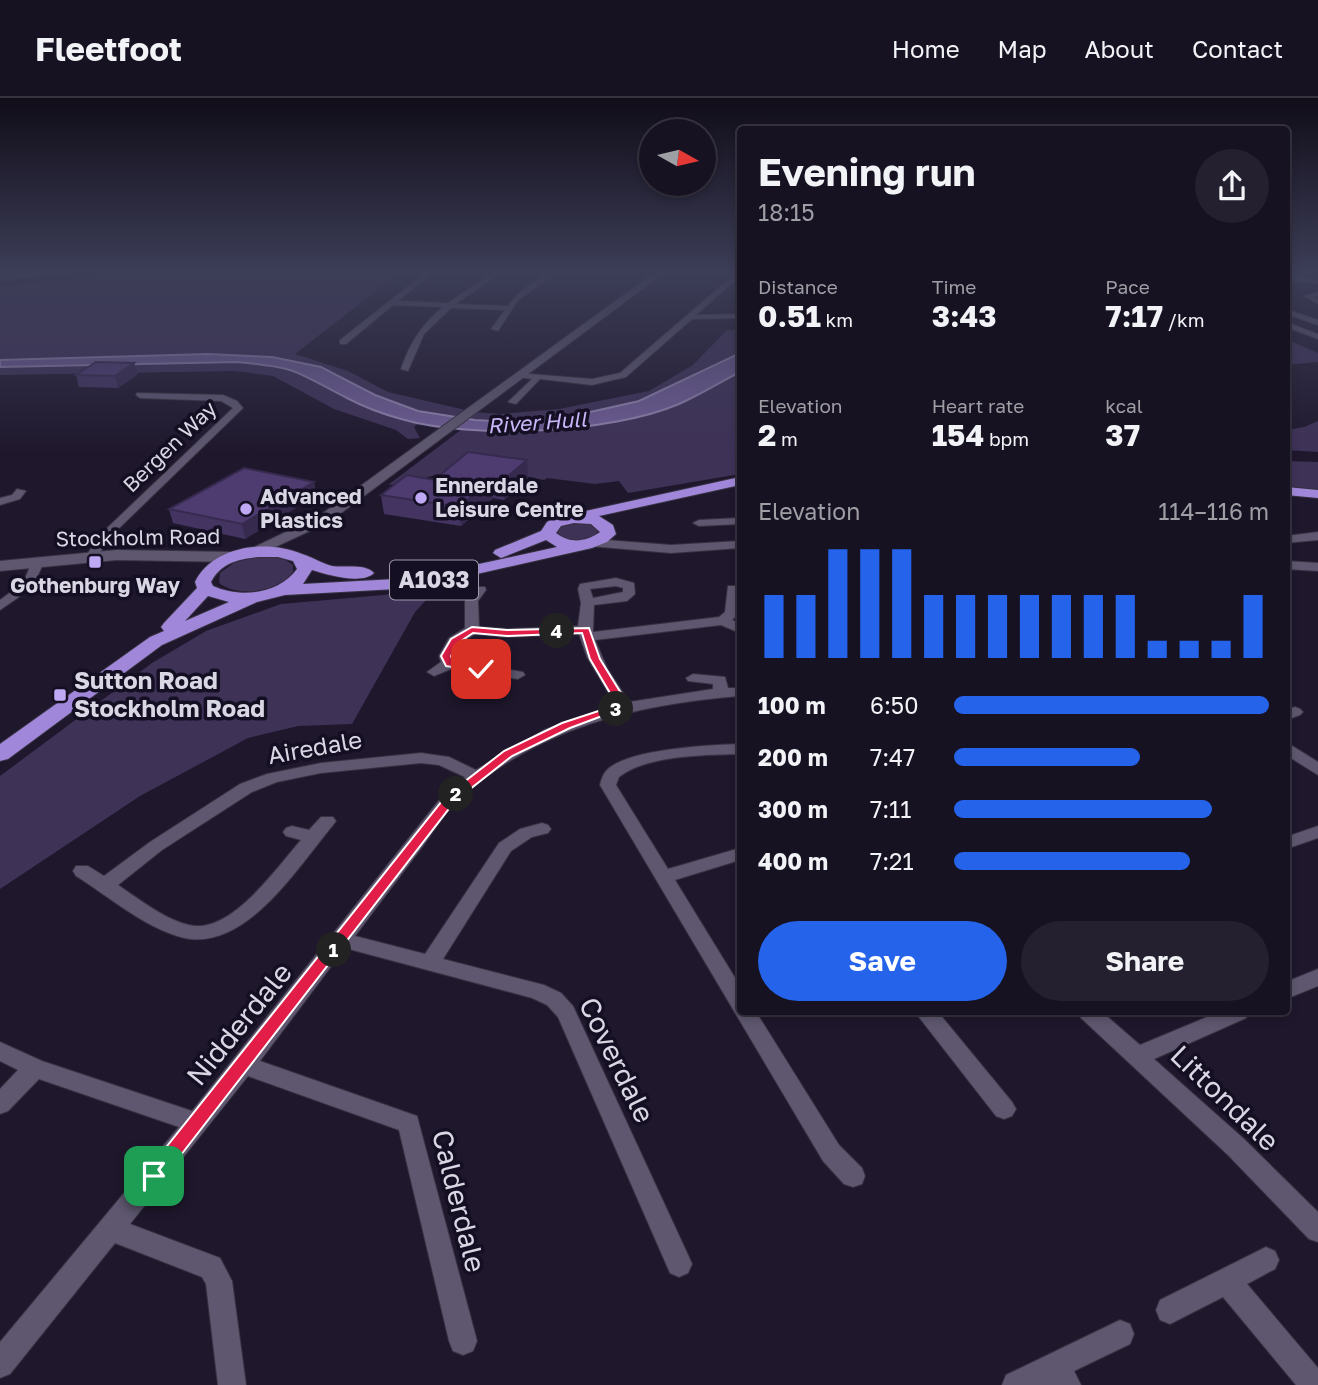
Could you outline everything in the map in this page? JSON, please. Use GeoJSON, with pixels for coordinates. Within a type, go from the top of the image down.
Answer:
{"type":"FeatureCollection","features":[{"type":"Feature","properties":{"kind":"highway"},"geometry":{"type":"LineString","coordinates":[[627,505],[615,512],[605,537],[588,544],[564,544],[548,534],[552,525],[570,519],[627,505],[737,482]]}},
{"type":"Feature","properties":{"kind":"highway"},"geometry":{"type":"LineString","coordinates":[[1290,492],[1318,495]]}},
{"type":"Feature","properties":{"kind":"highway"},"geometry":{"type":"LineString","coordinates":[[570,519],[595,520],[607,528]]}},
{"type":"Feature","properties":{"kind":"highway","name":"A1033"},"geometry":{"type":"LineString","coordinates":[[302,560],[332,571],[352,573],[423,570],[486,557],[517,548],[548,534]]}},
{"type":"Feature","properties":{"kind":"highway","name":"A1033"},"geometry":{"type":"LineString","coordinates":[[281,590],[415,583],[588,544]]}},
{"type":"Feature","properties":{"kind":"highway"},"geometry":{"type":"LineString","coordinates":[[0,754],[156,641],[254,597],[281,590],[302,576],[305,569],[302,560],[279,552],[242,555],[222,561],[156,641]]}},
{"type":"Feature","properties":{"kind":"highway"},"geometry":{"type":"LineString","coordinates":[[206,581],[225,597],[254,597]]}},
{"type":"Feature","properties":{"kind":"street"},"geometry":{"type":"LineString","coordinates":[[343,342],[354,333]]}},
{"type":"Feature","properties":{"kind":"street"},"geometry":{"type":"LineString","coordinates":[[405,369],[414,342],[422,333]]}},
{"type":"Feature","properties":{"kind":"street"},"geometry":{"type":"LineString","coordinates":[[242,555],[281,541],[324,519],[578,333]]}},
{"type":"Feature","properties":{"kind":"street"},"geometry":{"type":"LineString","coordinates":[[521,375],[576,382],[614,379],[630,370],[673,333]]}},
{"type":"Feature","properties":{"kind":"street"},"geometry":{"type":"LineString","coordinates":[[513,402],[538,377]]}},
{"type":"Feature","properties":{"kind":"street","name":"Bergen Way"},"geometry":{"type":"LineString","coordinates":[[91,557],[107,534],[237,408],[234,403],[223,398],[140,395]]}},
{"type":"Feature","properties":{"kind":"street"},"geometry":{"type":"LineString","coordinates":[[0,502],[16,497],[21,491]]}},
{"type":"Feature","properties":{"kind":"street"},"geometry":{"type":"LineString","coordinates":[[302,560],[306,545],[324,519]]}},
{"type":"Feature","properties":{"kind":"street"},"geometry":{"type":"LineString","coordinates":[[698,524],[737,521]]}},
{"type":"Feature","properties":{"kind":"street"},"geometry":{"type":"LineString","coordinates":[[1318,522],[1318,528]]}},
{"type":"Feature","properties":{"kind":"street"},"geometry":{"type":"LineString","coordinates":[[607,528],[640,546]]}},
{"type":"Feature","properties":{"kind":"street"},"geometry":{"type":"LineString","coordinates":[[1290,540],[1318,536]]}},
{"type":"Feature","properties":{"kind":"street"},"geometry":{"type":"LineString","coordinates":[[588,544],[671,549],[737,545]]}},
{"type":"Feature","properties":{"kind":"street","name":"Stockholm Road"},"geometry":{"type":"LineString","coordinates":[[0,566],[91,557],[242,555]]}},
{"type":"Feature","properties":{"kind":"street"},"geometry":{"type":"LineString","coordinates":[[164,556],[206,581]]}},
{"type":"Feature","properties":{"kind":"street"},"geometry":{"type":"LineString","coordinates":[[0,606],[28,585],[38,562]]}},
{"type":"Feature","properties":{"kind":"street"},"geometry":{"type":"LineString","coordinates":[[1290,565],[1318,568]]}},
{"type":"Feature","properties":{"kind":"street"},"geometry":{"type":"LineString","coordinates":[[723,621],[732,613],[733,589]]}},
{"type":"Feature","properties":{"kind":"street"},"geometry":{"type":"LineString","coordinates":[[472,630],[471,601],[480,590]]}},
{"type":"Feature","properties":{"kind":"street"},"geometry":{"type":"LineString","coordinates":[[588,602],[586,633],[595,659],[624,706]]}},
{"type":"Feature","properties":{"kind":"street"},"geometry":{"type":"LineString","coordinates":[[449,664],[446,656],[454,641],[472,630],[586,633],[723,621],[737,628]]}},
{"type":"Feature","properties":{"kind":"street"},"geometry":{"type":"LineString","coordinates":[[434,672],[449,664],[518,675]]}},
{"type":"Feature","properties":{"kind":"street"},"geometry":{"type":"LineString","coordinates":[[693,678],[720,680],[730,692]]}},
{"type":"Feature","properties":{"kind":"street","name":"Nidderdale"},"geometry":{"type":"LineString","coordinates":[[0,1364],[244,1065],[450,799],[508,753],[566,725],[624,706],[681,695],[730,692]]}},
{"type":"Feature","properties":{"kind":"street"},"geometry":{"type":"LineString","coordinates":[[737,749],[700,750],[626,764],[612,774],[608,785],[737,999]]}},
{"type":"Feature","properties":{"kind":"street"},"geometry":{"type":"LineString","coordinates":[[1290,750],[1318,770]]}},
{"type":"Feature","properties":{"kind":"street","name":"Airedale"},"geometry":{"type":"LineString","coordinates":[[106,885],[156,846],[216,807],[246,788],[273,778],[321,768],[421,758],[443,761],[476,776]]}},
{"type":"Feature","properties":{"kind":"street"},"geometry":{"type":"LineString","coordinates":[[82,871],[181,929],[194,933],[213,930],[242,917],[253,907],[327,821]]}},
{"type":"Feature","properties":{"kind":"street"},"geometry":{"type":"LineString","coordinates":[[430,963],[505,847],[526,834],[542,829]]}},
{"type":"Feature","properties":{"kind":"street"},"geometry":{"type":"LineString","coordinates":[[292,832],[312,837]]}},
{"type":"Feature","properties":{"kind":"street"},"geometry":{"type":"LineString","coordinates":[[1290,842],[1318,832]]}},
{"type":"Feature","properties":{"kind":"street"},"geometry":{"type":"LineString","coordinates":[[663,877],[737,855]]}},
{"type":"Feature","properties":{"kind":"street","name":"Coverdale"},"geometry":{"type":"LineString","coordinates":[[342,940],[537,991],[554,999],[566,1012],[679,1264]]}},
{"type":"Feature","properties":{"kind":"street"},"geometry":{"type":"LineString","coordinates":[[1290,988],[1318,976]]}},
{"type":"Feature","properties":{"kind":"street"},"geometry":{"type":"LineString","coordinates":[[747,1015],[831,1153],[853,1176]]}},
{"type":"Feature","properties":{"kind":"street"},"geometry":{"type":"LineString","coordinates":[[928,1015],[1004,1110]]}},
{"type":"Feature","properties":{"kind":"street","name":"Littondale"},"geometry":{"type":"LineString","coordinates":[[1091,1015],[1236,1147],[1318,1230]]}},
{"type":"Feature","properties":{"kind":"street"},"geometry":{"type":"LineString","coordinates":[[1138,1056],[1232,1015]]}},
{"type":"Feature","properties":{"kind":"street"},"geometry":{"type":"LineString","coordinates":[[0,1051],[35,1068],[196,1123]]}},
{"type":"Feature","properties":{"kind":"street","name":"Calderdale"},"geometry":{"type":"LineString","coordinates":[[244,1065],[409,1123],[463,1341]]}},
{"type":"Feature","properties":{"kind":"street"},"geometry":{"type":"LineString","coordinates":[[0,1104],[35,1068]]}},
{"type":"Feature","properties":{"kind":"street"},"geometry":{"type":"LineString","coordinates":[[112,1229],[211,1267],[219,1281],[232,1385]]}},
{"type":"Feature","properties":{"kind":"street"},"geometry":{"type":"LineString","coordinates":[[1170,1310],[1266,1260]]}},
{"type":"Feature","properties":{"kind":"street"},"geometry":{"type":"LineString","coordinates":[[1226,1280],[1314,1385]]}},
{"type":"Feature","properties":{"kind":"street"},"geometry":{"type":"LineString","coordinates":[[1016,1385],[1061,1376],[1120,1334]]}},
{"type":"Feature","properties":{"kind":"shaded area"},"geometry":{"type":"Polygon","coordinates":[[[0,333],[322,333],[295,354],[348,371],[388,392],[474,412],[500,414],[559,409],[649,391],[693,365],[724,333],[737,333],[737,354],[639,401],[577,415],[512,422],[475,420],[418,411],[375,395],[321,367],[272,357],[208,354],[0,360],[0,333]]]}},
{"type":"Feature","properties":{"kind":"shaded area"},"geometry":{"type":"Polygon","coordinates":[[[1290,341],[1318,353],[1318,362],[1290,365],[1290,341]]]}},
{"type":"Feature","properties":{"kind":"shaded area"},"geometry":{"type":"Polygon","coordinates":[[[237,362],[274,366],[291,371],[364,406],[419,423],[414,427],[420,438],[408,439],[396,430],[334,409],[273,376],[235,371],[0,375],[0,367],[237,362]]]}},
{"type":"Feature","properties":{"kind":"shaded area"},"geometry":{"type":"Polygon","coordinates":[[[737,374],[737,475],[628,493],[619,481],[595,484],[547,478],[544,480],[480,467],[388,485],[462,429],[513,432],[601,425],[655,412],[702,393],[737,374]]]}},
{"type":"Feature","properties":{"kind":"shaded area"},"geometry":{"type":"Polygon","coordinates":[[[1318,421],[1318,452],[1290,450],[1290,429],[1318,421]]]}},
{"type":"Feature","properties":{"kind":"shaded area"},"geometry":{"type":"Polygon","coordinates":[[[1290,461],[1318,462],[1318,490],[1290,486],[1290,461]]]}},
{"type":"Feature","properties":{"kind":"shaded area"},"geometry":{"type":"Polygon","coordinates":[[[571,522],[590,523],[599,530],[590,538],[580,541],[557,536],[559,527],[571,522]]]}},
{"type":"Feature","properties":{"kind":"shaded area"},"geometry":{"type":"Polygon","coordinates":[[[263,556],[284,559],[293,565],[293,572],[278,584],[258,591],[227,588],[219,583],[220,573],[235,562],[263,556]]]}},
{"type":"Feature","properties":{"kind":"shaded area"},"geometry":{"type":"Polygon","coordinates":[[[439,586],[415,612],[352,724],[298,726],[248,738],[140,796],[0,889],[0,776],[152,663],[206,631],[281,604],[384,595],[439,586]]]}},
{"type":"Feature","properties":{"kind":"water","name":"River Hull"},"geometry":{"type":"Polygon","coordinates":[[[208,354],[272,357],[321,367],[375,395],[418,411],[475,420],[512,422],[577,415],[639,401],[737,354],[737,374],[679,404],[650,414],[580,427],[503,431],[431,426],[401,419],[380,413],[297,373],[264,365],[237,362],[0,367],[0,360],[208,354]]]}},
{"type":"Feature","properties":{"kind":"building"},"geometry":{"type":"Polygon","coordinates":[[[96,362],[134,363],[115,376],[76,375],[96,362]]]}},
{"type":"Feature","properties":{"kind":"building"},"geometry":{"type":"Polygon","coordinates":[[[468,452],[527,460],[502,481],[491,480],[459,507],[381,495],[407,475],[434,480],[468,452]]]}},
{"type":"Feature","properties":{"kind":"building"},"geometry":{"type":"Polygon","coordinates":[[[244,468],[314,482],[242,524],[169,509],[244,468]]]}},
{"type":"Feature","properties":{"kind":"place","name":"Ennerdale Leisure Centre"},"geometry":{"type":"Point","coordinates":[421,498]}},
{"type":"Feature","properties":{"kind":"place","name":"Advanced Plastics"},"geometry":{"type":"Point","coordinates":[246,509]}},
{"type":"Feature","properties":{"kind":"place","name":"Gothenburg Way"},"geometry":{"type":"Point","coordinates":[95,562]}},
{"type":"Feature","properties":{"kind":"place","name":"Sutton Road Stockholm Road"},"geometry":{"type":"Point","coordinates":[60,695]}},
{"type":"Feature","properties":{"kind":"route"},"geometry":{"type":"LineString","coordinates":[[154,1176],[244,1065],[450,799],[508,753],[566,725],[624,706],[595,659],[586,630],[507,633],[482,633],[472,630],[454,641],[446,656],[449,664],[481,669]]}}]}
